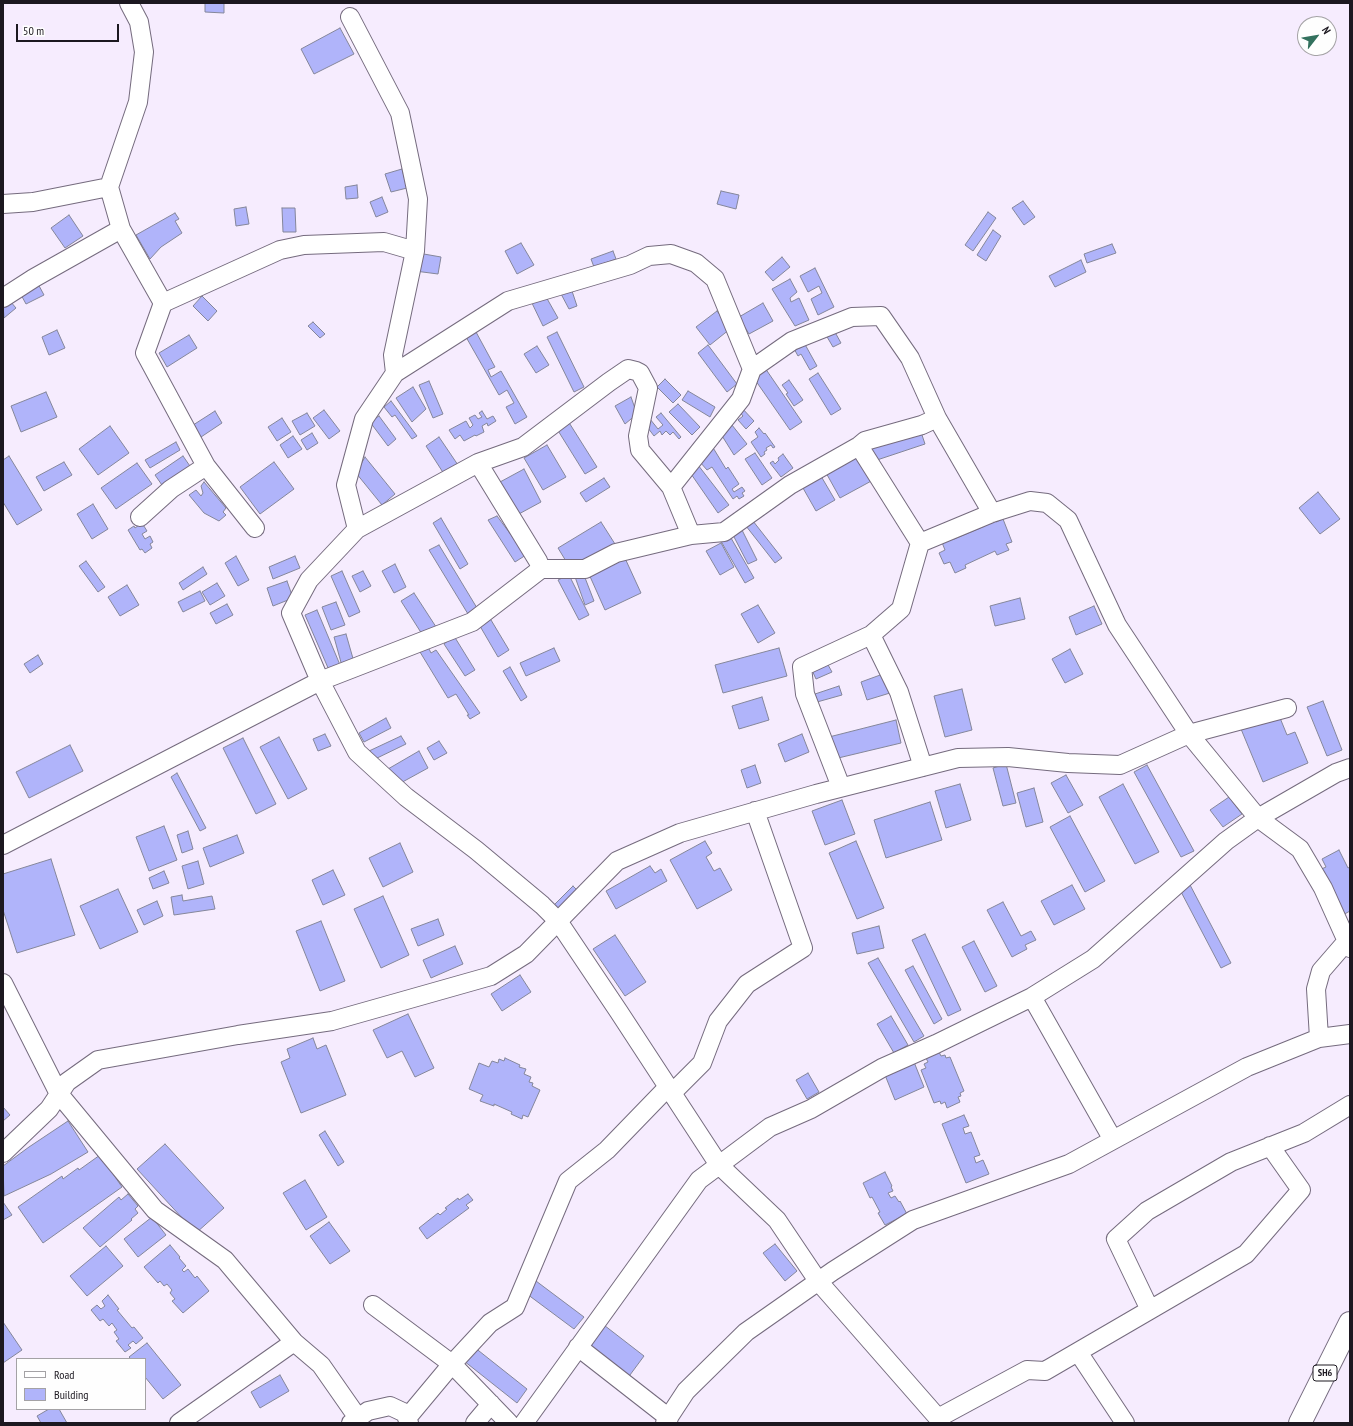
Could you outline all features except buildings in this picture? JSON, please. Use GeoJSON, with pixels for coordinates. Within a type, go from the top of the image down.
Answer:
{"type":"FeatureCollection","features":[{"type":"Feature","properties":{"kind":"main road","name":"SH6"},"geometry":{"type":"LineString","coordinates":[[1300,1423],[1350,1322]]}},
{"type":"Feature","properties":{"kind":"street"},"geometry":{"type":"LineString","coordinates":[[129,3],[139,22],[144,52],[138,102],[109,187],[121,229],[163,303]]}},
{"type":"Feature","properties":{"kind":"street"},"geometry":{"type":"LineString","coordinates":[[350,17],[400,113],[418,199],[415,251],[393,356],[395,373]]}},
{"type":"Feature","properties":{"kind":"street"},"geometry":{"type":"LineString","coordinates":[[3,204],[33,202],[109,187]]}},
{"type":"Feature","properties":{"kind":"street"},"geometry":{"type":"LineString","coordinates":[[3,298],[34,278],[121,229]]}},
{"type":"Feature","properties":{"kind":"street"},"geometry":{"type":"LineString","coordinates":[[255,528],[206,466],[145,353],[163,303],[280,250],[304,246],[384,242],[415,251]]}},
{"type":"Feature","properties":{"kind":"street"},"geometry":{"type":"LineString","coordinates":[[357,529],[346,485],[364,419],[395,373],[508,301],[630,265],[649,256],[671,254],[696,263],[715,279],[752,370]]}},
{"type":"Feature","properties":{"kind":"street"},"geometry":{"type":"LineString","coordinates":[[671,488],[741,399],[752,370],[792,341],[852,317],[881,316],[910,358],[937,418],[992,513]]}},
{"type":"Feature","properties":{"kind":"street"},"geometry":{"type":"LineString","coordinates":[[691,535],[671,488],[640,450],[638,436],[648,388],[640,373],[628,369],[523,447],[478,462],[357,529],[309,580],[290,613],[320,681],[357,752],[406,797],[476,850],[542,905],[558,921],[718,1165],[778,1220],[818,1281],[939,1421],[1027,1370],[1045,1371],[1246,1254],[1301,1190],[1270,1146]]}},
{"type":"Feature","properties":{"kind":"street"},"geometry":{"type":"LineString","coordinates":[[3,846],[320,681],[472,622],[541,569],[585,569],[616,553],[691,535],[724,532],[790,485],[859,446],[865,441],[922,425],[937,418]]}},
{"type":"Feature","properties":{"kind":"street"},"geometry":{"type":"LineString","coordinates":[[841,787],[805,694],[802,667],[871,635],[902,609],[920,543],[859,446]]}},
{"type":"Feature","properties":{"kind":"street"},"geometry":{"type":"LineString","coordinates":[[478,462],[538,561],[541,569]]}},
{"type":"Feature","properties":{"kind":"street"},"geometry":{"type":"LineString","coordinates":[[140,517],[171,489],[206,466]]}},
{"type":"Feature","properties":{"kind":"street"},"geometry":{"type":"LineString","coordinates":[[920,543],[992,513],[1030,501],[1047,503],[1068,520],[1117,625],[1189,734],[1258,818],[1300,849],[1323,888],[1348,945],[1321,971],[1319,977],[1316,989],[1318,1038]]}},
{"type":"Feature","properties":{"kind":"street"},"geometry":{"type":"LineString","coordinates":[[871,635],[899,692],[923,767]]}},
{"type":"Feature","properties":{"kind":"street"},"geometry":{"type":"LineString","coordinates":[[3,1154],[49,1109],[68,1082],[98,1060],[238,1035],[332,1022],[491,976],[526,954],[617,862],[680,833],[841,787],[958,758],[1008,757],[1068,763],[1120,765],[1189,734],[1287,708]]}},
{"type":"Feature","properties":{"kind":"street"},"geometry":{"type":"LineString","coordinates":[[524,1423],[699,1180],[770,1127],[811,1109],[882,1068],[936,1044],[1032,997],[1093,959],[1226,841],[1258,818],[1336,772],[1350,768]]}},
{"type":"Feature","properties":{"kind":"street"},"geometry":{"type":"LineString","coordinates":[[408,1421],[452,1364],[490,1323],[514,1307],[568,1181],[607,1150],[670,1090],[702,1063],[718,1022],[747,984],[803,948],[755,811]]}},
{"type":"Feature","properties":{"kind":"street"},"geometry":{"type":"LineString","coordinates":[[3,983],[59,1094],[155,1210],[225,1260],[294,1342],[320,1365],[355,1420],[368,1411],[390,1406],[405,1413],[408,1421]]}},
{"type":"Feature","properties":{"kind":"street"},"geometry":{"type":"LineString","coordinates":[[1032,997],[1113,1140]]}},
{"type":"Feature","properties":{"kind":"street"},"geometry":{"type":"LineString","coordinates":[[578,1347],[667,1420],[686,1391],[746,1332],[818,1281],[913,1220],[1069,1164],[1248,1067],[1318,1038],[1350,1034]]}},
{"type":"Feature","properties":{"kind":"street"},"geometry":{"type":"LineString","coordinates":[[1150,1310],[1116,1239],[1147,1211],[1231,1162],[1304,1133],[1350,1105]]}},
{"type":"Feature","properties":{"kind":"street"},"geometry":{"type":"LineString","coordinates":[[373,1305],[452,1364],[509,1423]]}},
{"type":"Feature","properties":{"kind":"street"},"geometry":{"type":"LineString","coordinates":[[180,1423],[294,1342]]}},
{"type":"Feature","properties":{"kind":"street"},"geometry":{"type":"LineString","coordinates":[[1078,1352],[1125,1423]]}},
{"type":"Feature","properties":{"kind":"street"},"geometry":{"type":"LineString","coordinates":[[475,1423],[490,1404]]}}]}
